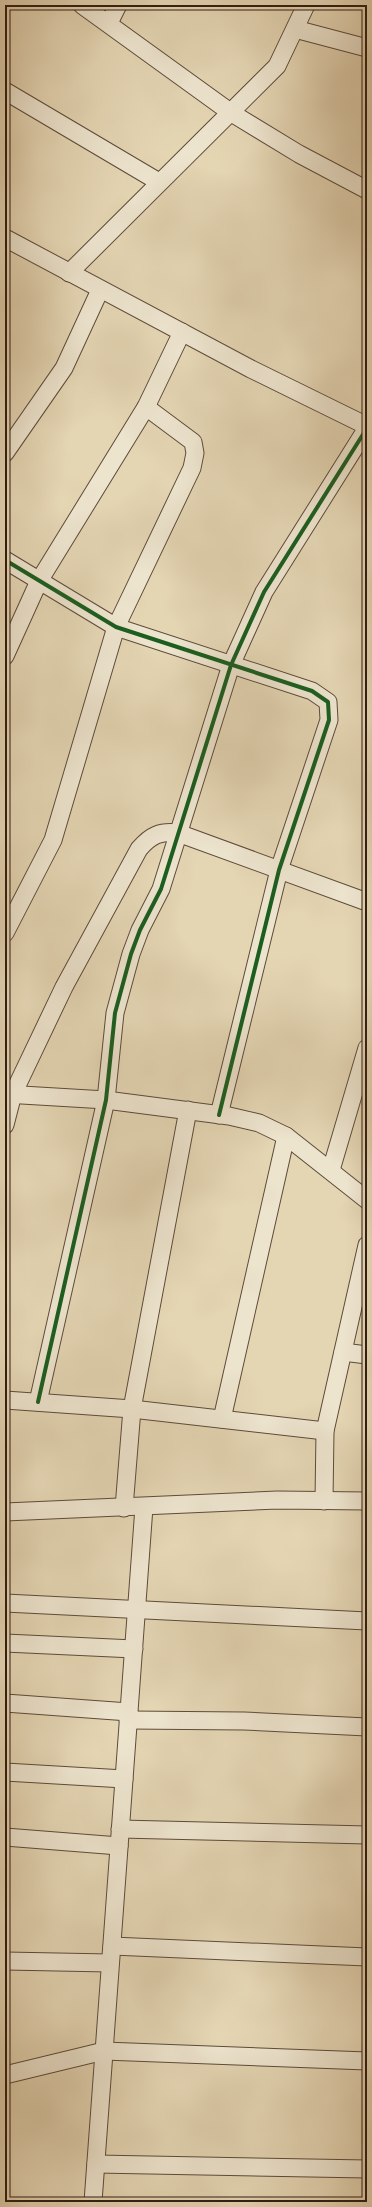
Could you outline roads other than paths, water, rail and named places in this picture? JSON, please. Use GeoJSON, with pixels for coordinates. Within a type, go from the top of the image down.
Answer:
{"type":"FeatureCollection","features":[{"type":"Feature","properties":{"kind":"street"},"geometry":{"type":"LineString","coordinates":[[82,5],[109,23],[230,112],[299,154],[367,190]]}},
{"type":"Feature","properties":{"kind":"street"},"geometry":{"type":"LineString","coordinates":[[109,23],[118,5]]}},
{"type":"Feature","properties":{"kind":"street"},"geometry":{"type":"LineString","coordinates":[[69,273],[277,66],[306,5]]}},
{"type":"Feature","properties":{"kind":"street"},"geometry":{"type":"LineString","coordinates":[[295,29],[367,48]]}},
{"type":"Feature","properties":{"kind":"street"},"geometry":{"type":"LineString","coordinates":[[5,91],[159,182]]}},
{"type":"Feature","properties":{"kind":"street"},"geometry":{"type":"LineString","coordinates":[[7,243],[69,273],[367,427],[264,592],[232,665],[161,889],[140,930],[122,981],[114,1013],[106,1100],[38,1402]]}},
{"type":"Feature","properties":{"kind":"street"},"geometry":{"type":"LineString","coordinates":[[5,453],[64,368],[100,290]]}},
{"type":"Feature","properties":{"kind":"street"},"geometry":{"type":"LineString","coordinates":[[5,656],[39,581],[146,407],[182,332]]}},
{"type":"Feature","properties":{"kind":"street"},"geometry":{"type":"LineString","coordinates":[[5,933],[52,840],[116,627],[192,468],[195,453],[193,442],[146,407]]}},
{"type":"Feature","properties":{"kind":"street"},"geometry":{"type":"LineString","coordinates":[[5,560],[116,627],[312,691],[328,702],[329,720],[279,870],[219,1115]]}},
{"type":"Feature","properties":{"kind":"street"},"geometry":{"type":"LineString","coordinates":[[5,1125],[9,1094],[64,987],[139,849],[155,835],[163,832],[178,833],[367,902]]}},
{"type":"Feature","properties":{"kind":"street"},"geometry":{"type":"LineString","coordinates":[[331,1170],[367,1048]]}},
{"type":"Feature","properties":{"kind":"street"},"geometry":{"type":"LineString","coordinates":[[9,1094],[106,1100],[188,1110],[259,1122],[286,1136],[331,1170],[367,1200]]}},
{"type":"Feature","properties":{"kind":"street"},"geometry":{"type":"LineString","coordinates":[[124,1508],[132,1409],[188,1110]]}},
{"type":"Feature","properties":{"kind":"street"},"geometry":{"type":"LineString","coordinates":[[222,1419],[286,1136]]}},
{"type":"Feature","properties":{"kind":"street"},"geometry":{"type":"LineString","coordinates":[[324,1501],[325,1431],[367,1245]]}},
{"type":"Feature","properties":{"kind":"street"},"geometry":{"type":"LineString","coordinates":[[343,1352],[367,1355]]}},
{"type":"Feature","properties":{"kind":"street"},"geometry":{"type":"LineString","coordinates":[[5,1400],[132,1409],[325,1431]]}},
{"type":"Feature","properties":{"kind":"street"},"geometry":{"type":"LineString","coordinates":[[5,1512],[124,1508],[277,1500],[367,1501]]}},
{"type":"Feature","properties":{"kind":"street"},"geometry":{"type":"LineString","coordinates":[[93,2202],[144,1507]]}},
{"type":"Feature","properties":{"kind":"street"},"geometry":{"type":"LineString","coordinates":[[5,1603],[367,1621]]}},
{"type":"Feature","properties":{"kind":"street"},"geometry":{"type":"LineString","coordinates":[[5,1643],[134,1649]]}},
{"type":"Feature","properties":{"kind":"street"},"geometry":{"type":"LineString","coordinates":[[5,1703],[129,1716],[367,1727]]}},
{"type":"Feature","properties":{"kind":"street"},"geometry":{"type":"LineString","coordinates":[[5,1772],[124,1779]]}},
{"type":"Feature","properties":{"kind":"street"},"geometry":{"type":"LineString","coordinates":[[120,1829],[367,1835]]}},
{"type":"Feature","properties":{"kind":"street"},"geometry":{"type":"LineString","coordinates":[[5,1837],[119,1846]]}},
{"type":"Feature","properties":{"kind":"street"},"geometry":{"type":"LineString","coordinates":[[112,1946],[367,1957]]}},
{"type":"Feature","properties":{"kind":"street"},"geometry":{"type":"LineString","coordinates":[[5,1961],[110,1963]]}},
{"type":"Feature","properties":{"kind":"street"},"geometry":{"type":"LineString","coordinates":[[5,2075],[104,2051],[367,2061]]}},
{"type":"Feature","properties":{"kind":"street"},"geometry":{"type":"LineString","coordinates":[[96,2164],[367,2168]]}}]}
